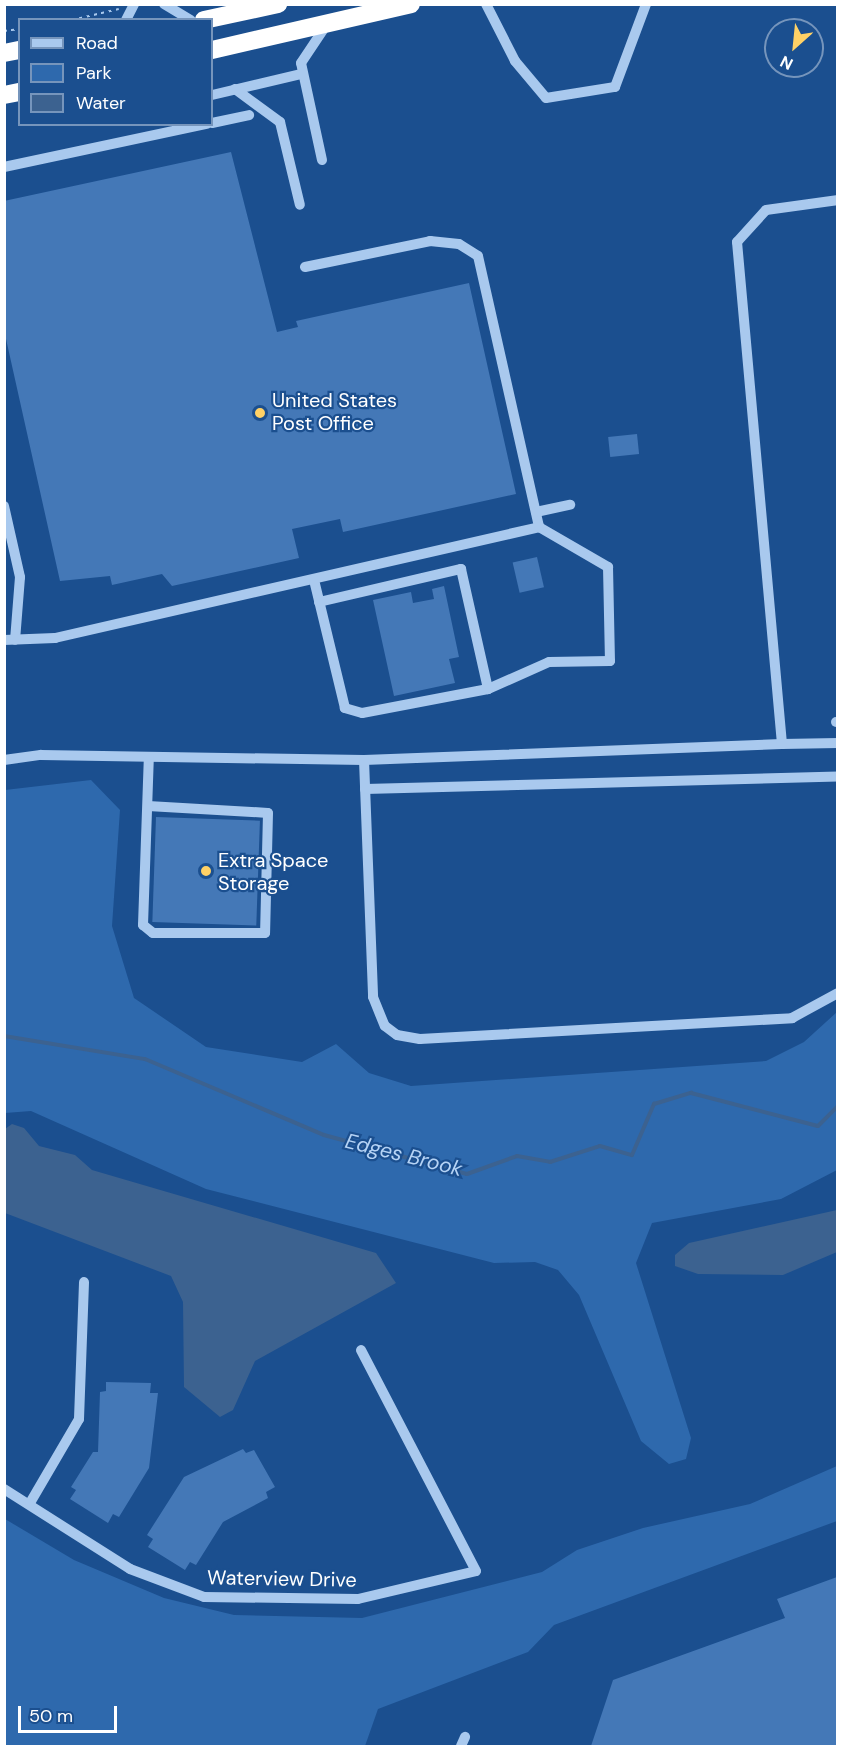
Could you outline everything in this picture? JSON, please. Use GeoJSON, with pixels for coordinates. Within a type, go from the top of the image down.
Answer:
{"type":"FeatureCollection","features":[{"type":"Feature","properties":{"kind":"highway"},"geometry":{"type":"LineString","coordinates":[[213,18],[278,4]]}},
{"type":"Feature","properties":{"kind":"highway"},"geometry":{"type":"LineString","coordinates":[[213,50],[411,4]]}},
{"type":"Feature","properties":{"kind":"street"},"geometry":{"type":"LineString","coordinates":[[164,4],[188,18]]}},
{"type":"Feature","properties":{"kind":"street"},"geometry":{"type":"LineString","coordinates":[[486,4],[515,61],[546,98],[615,87],[646,4]]}},
{"type":"Feature","properties":{"kind":"street"},"geometry":{"type":"LineString","coordinates":[[322,160],[301,74],[303,53],[328,24]]}},
{"type":"Feature","properties":{"kind":"street"},"geometry":{"type":"LineString","coordinates":[[213,95],[301,74]]}},
{"type":"Feature","properties":{"kind":"street"},"geometry":{"type":"LineString","coordinates":[[235,89],[280,122],[300,205]]}},
{"type":"Feature","properties":{"kind":"street"},"geometry":{"type":"LineString","coordinates":[[213,123],[249,115]]}},
{"type":"Feature","properties":{"kind":"street"},"geometry":{"type":"LineString","coordinates":[[4,167],[190,126]]}},
{"type":"Feature","properties":{"kind":"street"},"geometry":{"type":"LineString","coordinates":[[782,744],[736,242],[766,210],[837,200]]}},
{"type":"Feature","properties":{"kind":"street"},"geometry":{"type":"LineString","coordinates":[[306,267],[430,241],[459,244],[478,256],[539,527]]}},
{"type":"Feature","properties":{"kind":"street"},"geometry":{"type":"LineString","coordinates":[[536,512],[570,505]]}},
{"type":"Feature","properties":{"kind":"street"},"geometry":{"type":"LineString","coordinates":[[4,506],[20,578],[10,640],[55,638],[539,527],[608,567],[610,661],[549,662],[488,689],[384,711],[345,708],[314,580]]}},
{"type":"Feature","properties":{"kind":"street"},"geometry":{"type":"LineString","coordinates":[[319,602],[461,569],[488,689]]}},
{"type":"Feature","properties":{"kind":"street"},"geometry":{"type":"LineString","coordinates":[[4,760],[148,757],[364,760],[837,743]]}},
{"type":"Feature","properties":{"kind":"street"},"geometry":{"type":"LineString","coordinates":[[148,757],[143,920],[153,933],[265,933],[269,823],[264,810],[148,806]]}},
{"type":"Feature","properties":{"kind":"street"},"geometry":{"type":"LineString","coordinates":[[364,760],[373,997],[385,1026],[397,1035],[420,1039],[792,1018],[837,993]]}},
{"type":"Feature","properties":{"kind":"street"},"geometry":{"type":"LineString","coordinates":[[365,789],[837,777]]}},
{"type":"Feature","properties":{"kind":"street"},"geometry":{"type":"LineString","coordinates":[[30,1503],[79,1419],[84,1282]]}},
{"type":"Feature","properties":{"kind":"street","name":"Waterview Drive"},"geometry":{"type":"LineString","coordinates":[[4,1489],[30,1503],[130,1569],[204,1597],[358,1599],[476,1571],[361,1350]]}},
{"type":"Feature","properties":{"kind":"path"},"geometry":{"type":"LineString","coordinates":[[80,18],[130,6]]}},
{"type":"Feature","properties":{"kind":"green space"},"geometry":{"type":"Polygon","coordinates":[[[91,780],[120,810],[112,926],[134,998],[206,1047],[302,1062],[336,1044],[369,1073],[411,1086],[766,1061],[804,1042],[837,1012],[837,1170],[781,1199],[652,1223],[636,1263],[691,1438],[686,1459],[669,1464],[641,1441],[579,1295],[558,1270],[535,1262],[494,1263],[206,1189],[31,1111],[5,1113],[5,790],[91,780]]]}},
{"type":"Feature","properties":{"kind":"green space"},"geometry":{"type":"Polygon","coordinates":[[[837,1466],[837,1521],[554,1625],[528,1652],[378,1709],[365,1746],[5,1746],[5,1519],[74,1560],[164,1598],[234,1615],[362,1618],[542,1572],[577,1550],[643,1528],[750,1504],[837,1466]]]}},
{"type":"Feature","properties":{"kind":"water"},"geometry":{"type":"Polygon","coordinates":[[[12,1124],[24,1128],[39,1146],[75,1155],[92,1170],[376,1253],[396,1283],[255,1361],[233,1410],[220,1417],[184,1387],[183,1302],[171,1276],[5,1213],[5,1129],[12,1124]]]}},
{"type":"Feature","properties":{"kind":"water"},"geometry":{"type":"Polygon","coordinates":[[[837,1210],[837,1252],[783,1275],[698,1274],[675,1266],[675,1255],[689,1243],[837,1210]]]}},
{"type":"Feature","properties":{"kind":"building","name":"United States Post Office"},"geometry":{"type":"Polygon","coordinates":[[[231,152],[277,332],[298,327],[296,321],[469,283],[516,494],[343,532],[340,519],[292,529],[299,558],[172,586],[162,574],[112,585],[110,576],[60,581],[4,330],[4,201],[231,152]]]}},
{"type":"Feature","properties":{"kind":"building"},"geometry":{"type":"Polygon","coordinates":[[[637,434],[639,454],[610,457],[608,437],[637,434]]]}},
{"type":"Feature","properties":{"kind":"building"},"geometry":{"type":"Polygon","coordinates":[[[537,557],[544,587],[520,593],[513,563],[537,557]]]}},
{"type":"Feature","properties":{"kind":"building"},"geometry":{"type":"Polygon","coordinates":[[[444,586],[459,657],[449,659],[455,683],[394,696],[373,600],[411,592],[413,603],[434,599],[432,589],[444,586]]]}},
{"type":"Feature","properties":{"kind":"building","name":"Extra Space Storage"},"geometry":{"type":"Polygon","coordinates":[[[156,817],[260,821],[256,926],[152,922],[156,817]]]}},
{"type":"Feature","properties":{"kind":"building"},"geometry":{"type":"Polygon","coordinates":[[[106,1382],[151,1383],[150,1393],[158,1393],[149,1468],[119,1517],[113,1514],[108,1523],[70,1499],[76,1490],[71,1487],[93,1452],[98,1452],[100,1392],[106,1391],[106,1382]]]}},
{"type":"Feature","properties":{"kind":"building"},"geometry":{"type":"Polygon","coordinates":[[[243,1449],[246,1453],[254,1450],[275,1487],[266,1492],[268,1498],[223,1522],[196,1565],[190,1562],[185,1570],[148,1547],[153,1539],[147,1535],[184,1477],[243,1449]]]}},
{"type":"Feature","properties":{"kind":"building"},"geometry":{"type":"Polygon","coordinates":[[[837,1577],[837,1746],[591,1746],[613,1680],[785,1618],[777,1599],[837,1577]]]}},
{"type":"Feature","properties":{"kind":"waterway","name":"Edges Brook"},"geometry":{"type":"LineString","coordinates":[[4,1036],[145,1059],[324,1135],[467,1174],[517,1156],[550,1162],[600,1146],[632,1155],[654,1104],[691,1093],[818,1126],[838,1106]]}},
{"type":"Feature","properties":{"kind":"place","name":"United States Post Office"},"geometry":{"type":"Point","coordinates":[260,413]}},
{"type":"Feature","properties":{"kind":"place","name":"Extra Space Storage"},"geometry":{"type":"Point","coordinates":[206,871]}}]}
